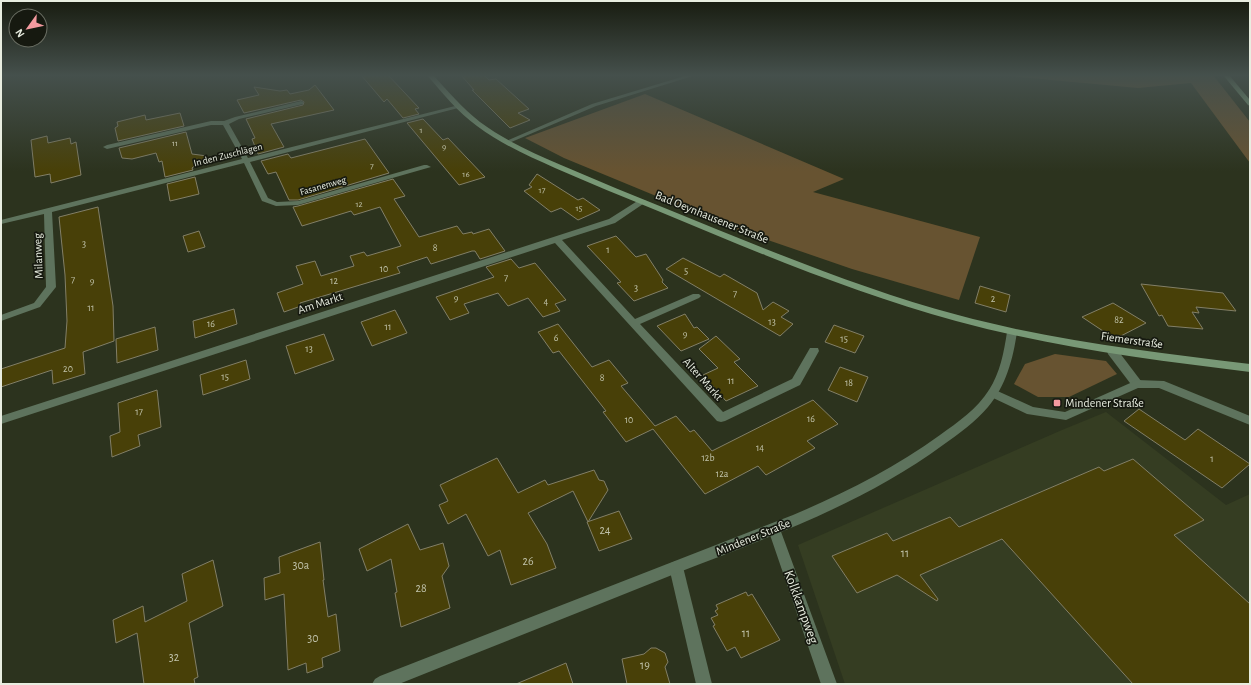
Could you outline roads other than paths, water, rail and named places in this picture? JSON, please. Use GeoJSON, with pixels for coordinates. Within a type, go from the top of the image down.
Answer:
{"type":"FeatureCollection","features":[{"type":"Feature","properties":{"kind":"main road","name":"Bad Oeynhausener Straße"},"geometry":{"type":"LineString","coordinates":[[459,107],[479,124],[507,142],[574,174],[753,248],[870,290],[957,318],[1012,332]]}},
{"type":"Feature","properties":{"kind":"main road","name":"Fiemerstraße"},"geometry":{"type":"LineString","coordinates":[[1012,332],[1112,351],[1250,368]]}},
{"type":"Feature","properties":{"kind":"street"},"geometry":{"type":"LineString","coordinates":[[107,147],[211,124],[225,123],[237,118],[281,107]]}},
{"type":"Feature","properties":{"kind":"street","name":"In den Zuschlägen"},"geometry":{"type":"LineString","coordinates":[[1,222],[459,107]]}},
{"type":"Feature","properties":{"kind":"street"},"geometry":{"type":"LineString","coordinates":[[507,142],[589,107]]}},
{"type":"Feature","properties":{"kind":"street","name":"Fasanenweg"},"geometry":{"type":"LineString","coordinates":[[225,123],[265,198],[276,204],[298,203],[427,167]]}},
{"type":"Feature","properties":{"kind":"street","name":"Am Markt"},"geometry":{"type":"LineString","coordinates":[[1,420],[612,221],[642,202]]}},
{"type":"Feature","properties":{"kind":"street","name":"Milanweg"},"geometry":{"type":"LineString","coordinates":[[1,318],[37,305],[51,287],[48,210]]}},
{"type":"Feature","properties":{"kind":"street","name":"Alter Markt"},"geometry":{"type":"LineString","coordinates":[[556,239],[721,418],[796,382],[814,351]]}},
{"type":"Feature","properties":{"kind":"street"},"geometry":{"type":"LineString","coordinates":[[634,323],[696,296]]}},
{"type":"Feature","properties":{"kind":"street","name":"Mindener Straße"},"geometry":{"type":"LineString","coordinates":[[380,684],[833,505],[886,478],[934,447],[961,426],[993,393],[1003,373],[1012,332]]}},
{"type":"Feature","properties":{"kind":"street"},"geometry":{"type":"LineString","coordinates":[[1112,351],[1137,384]]}},
{"type":"Feature","properties":{"kind":"street"},"geometry":{"type":"LineString","coordinates":[[993,393],[1031,411],[1066,416],[1137,384],[1160,384],[1250,421]]}},
{"type":"Feature","properties":{"kind":"street","name":"Kolkkampweg"},"geometry":{"type":"LineString","coordinates":[[774,529],[829,684]]}},
{"type":"Feature","properties":{"kind":"street"},"geometry":{"type":"LineString","coordinates":[[676,567],[704,684]]}},
{"type":"Feature","properties":{"kind":"place","name":"Mindener Straße"},"geometry":{"type":"Point","coordinates":[1057,403]}}]}
